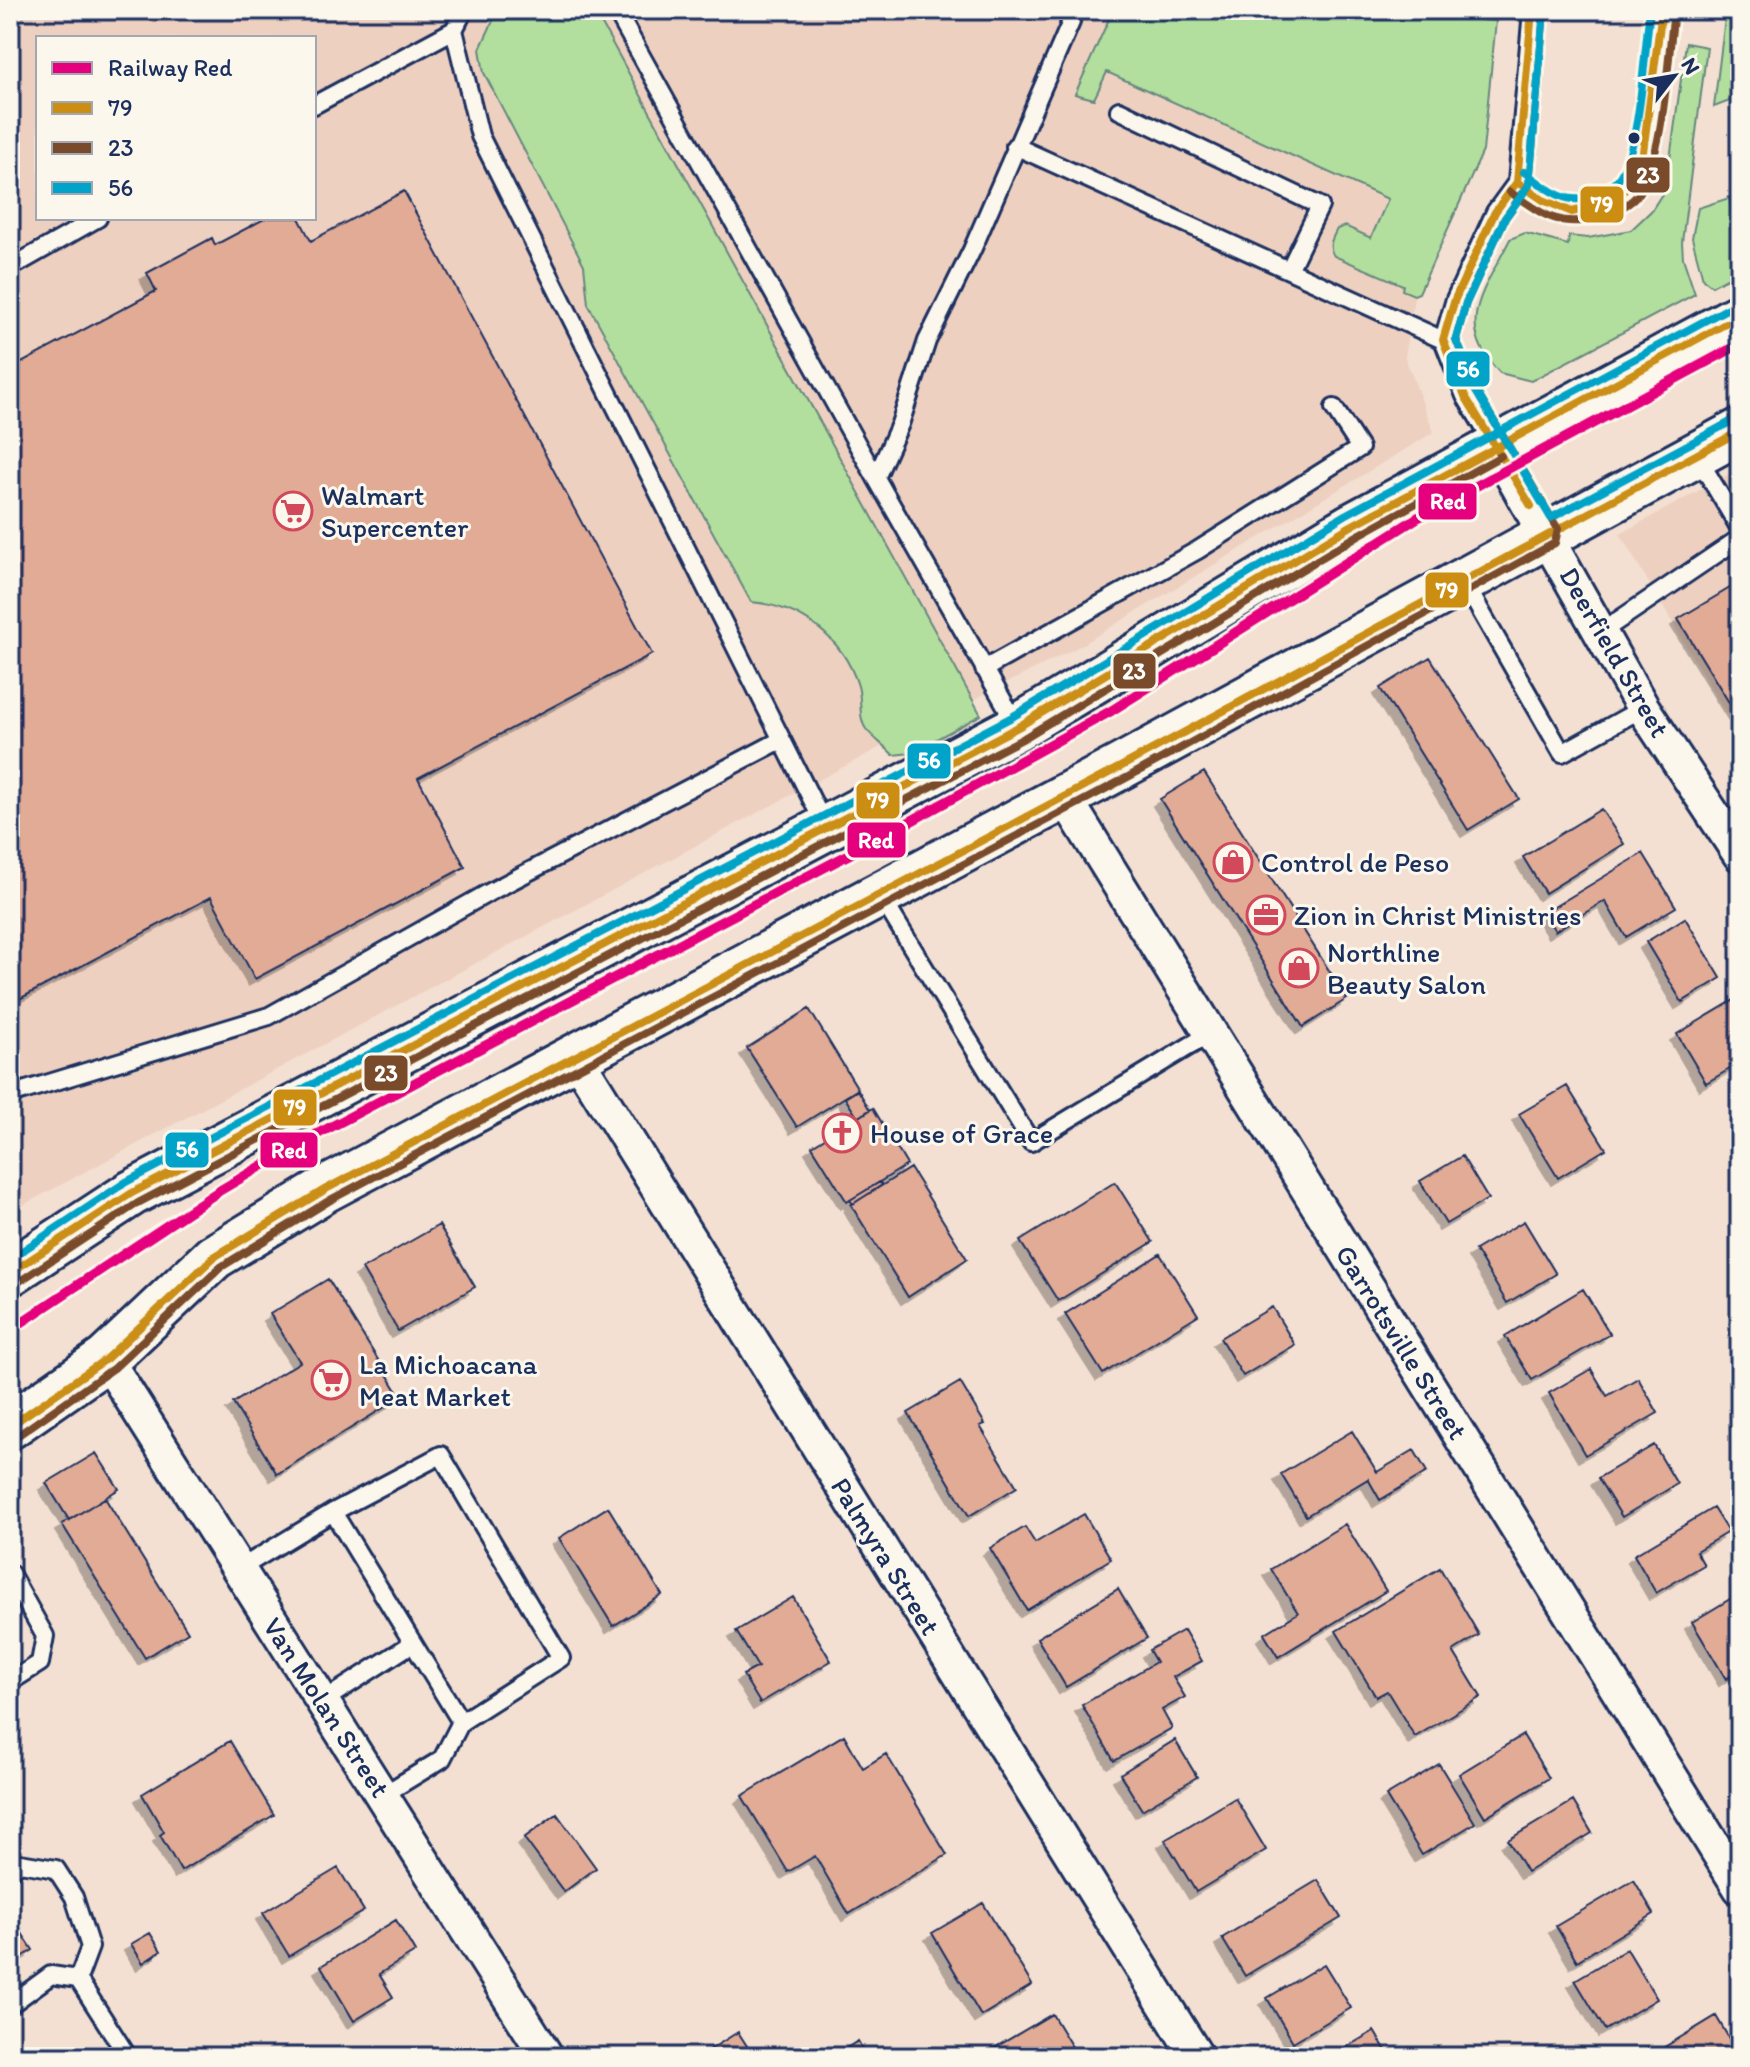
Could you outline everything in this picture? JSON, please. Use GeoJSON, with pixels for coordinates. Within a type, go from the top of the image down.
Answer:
{"type":"FeatureCollection","features":[{"type":"Feature","properties":{"kind":"main road"},"geometry":{"type":"LineString","coordinates":[[10,1273],[132,1193],[1018,727],[1351,526],[1740,316]]}},
{"type":"Feature","properties":{"kind":"main road"},"geometry":{"type":"LineString","coordinates":[[10,1426],[106,1359],[214,1257],[326,1189],[1740,431]]}},
{"type":"Feature","properties":{"kind":"street","name":"Deerfield Street"},"geometry":{"type":"LineString","coordinates":[[1495,446],[1643,708],[1740,855]]}},
{"type":"Feature","properties":{"kind":"street","name":"Garrotsville Street"},"geometry":{"type":"LineString","coordinates":[[1064,796],[1740,1888]]}},
{"type":"Feature","properties":{"kind":"street","name":"Palmyra Street"},"geometry":{"type":"LineString","coordinates":[[575,1055],[1197,2057]]}},
{"type":"Feature","properties":{"kind":"street","name":"Van Molan Street"},"geometry":{"type":"LineString","coordinates":[[106,1359],[547,2057]]}},
{"type":"Feature","properties":{"kind":"lane"},"geometry":{"type":"LineString","coordinates":[[316,104],[454,30],[464,10]]}},
{"type":"Feature","properties":{"kind":"lane"},"geometry":{"type":"LineString","coordinates":[[622,10],[619,16],[1018,727]]}},
{"type":"Feature","properties":{"kind":"lane"},"geometry":{"type":"LineString","coordinates":[[876,478],[900,424],[927,341],[972,250],[1071,22],[1064,10]]}},
{"type":"Feature","properties":{"kind":"lane"},"geometry":{"type":"LineString","coordinates":[[1495,446],[1465,396],[1443,340],[1455,299],[1495,212],[1517,182],[1532,10]]}},
{"type":"Feature","properties":{"kind":"lane"},"geometry":{"type":"LineString","coordinates":[[1517,182],[1543,200],[1572,212],[1604,204],[1629,187],[1642,159],[1662,10]]}},
{"type":"Feature","properties":{"kind":"lane"},"geometry":{"type":"LineString","coordinates":[[454,30],[480,136],[826,828]]}},
{"type":"Feature","properties":{"kind":"lane"},"geometry":{"type":"LineString","coordinates":[[1119,110],[1320,206],[1289,270]]}},
{"type":"Feature","properties":{"kind":"lane"},"geometry":{"type":"LineString","coordinates":[[1015,146],[1443,340]]}},
{"type":"Feature","properties":{"kind":"lane"},"geometry":{"type":"LineString","coordinates":[[10,268],[94,220]]}},
{"type":"Feature","properties":{"kind":"lane"},"geometry":{"type":"LineString","coordinates":[[984,669],[1198,550],[1360,448],[1334,408]]}},
{"type":"Feature","properties":{"kind":"lane"},"geometry":{"type":"LineString","coordinates":[[1696,455],[1740,529]]}},
{"type":"Feature","properties":{"kind":"lane"},"geometry":{"type":"LineString","coordinates":[[1601,632],[1740,538]]}},
{"type":"Feature","properties":{"kind":"lane"},"geometry":{"type":"LineString","coordinates":[[1462,580],[1562,753],[1643,708]]}},
{"type":"Feature","properties":{"kind":"lane"},"geometry":{"type":"LineString","coordinates":[[10,1095],[269,1016],[488,893],[781,740]]}},
{"type":"Feature","properties":{"kind":"lane"},"geometry":{"type":"LineString","coordinates":[[880,894],[1031,1142],[1211,1033]]}},
{"type":"Feature","properties":{"kind":"lane"},"geometry":{"type":"LineString","coordinates":[[239,1569],[333,1512],[441,1455],[561,1658],[461,1722],[442,1759],[383,1795]]}},
{"type":"Feature","properties":{"kind":"lane"},"geometry":{"type":"LineString","coordinates":[[333,1512],[461,1722]]}},
{"type":"Feature","properties":{"kind":"lane"},"geometry":{"type":"LineString","coordinates":[[10,1573],[45,1636],[40,1663],[10,1682]]}},
{"type":"Feature","properties":{"kind":"lane"},"geometry":{"type":"LineString","coordinates":[[323,1701],[413,1643]]}},
{"type":"Feature","properties":{"kind":"lane"},"geometry":{"type":"LineString","coordinates":[[10,1871],[20,1863],[56,1869],[74,1897],[90,1947],[78,1979]]}},
{"type":"Feature","properties":{"kind":"lane"},"geometry":{"type":"LineString","coordinates":[[10,2005],[51,1975],[78,1979],[128,2057]]}},
{"type":"Feature","properties":{"kind":"shaded area"},"geometry":{"type":"Polygon","coordinates":[[[10,10],[1488,10],[1477,153],[1415,291],[1405,357],[1434,432],[1078,647],[894,740],[10,1212],[10,10]]]}},
{"type":"Feature","properties":{"kind":"shaded area"},"geometry":{"type":"Polygon","coordinates":[[[1740,468],[1740,737],[1620,534],[1740,468]]]}},
{"type":"Feature","properties":{"kind":"green space"},"geometry":{"type":"Polygon","coordinates":[[[498,10],[604,10],[599,19],[981,715],[911,753],[893,755],[864,725],[858,686],[851,668],[830,639],[802,617],[751,602],[588,304],[584,265],[484,73],[480,49],[498,10]]]}},
{"type":"Feature","properties":{"kind":"green space"},"geometry":{"type":"Polygon","coordinates":[[[1113,10],[1474,10],[1481,20],[1496,21],[1483,151],[1419,293],[1414,295],[1402,290],[1403,285],[1334,256],[1332,252],[1333,236],[1337,229],[1345,226],[1371,238],[1388,199],[1107,72],[1094,99],[1075,94],[1113,10]]]}},
{"type":"Feature","properties":{"kind":"green space"},"geometry":{"type":"Polygon","coordinates":[[[1726,10],[1740,10],[1740,97],[1714,107],[1726,10]]]}},
{"type":"Feature","properties":{"kind":"green space"},"geometry":{"type":"Polygon","coordinates":[[[1686,43],[1707,47],[1682,242],[1683,258],[1695,294],[1531,381],[1500,373],[1478,339],[1475,323],[1483,291],[1510,239],[1525,233],[1568,245],[1569,236],[1588,238],[1631,230],[1651,211],[1666,188],[1686,43]]]}},
{"type":"Feature","properties":{"kind":"green space"},"geometry":{"type":"Polygon","coordinates":[[[1729,198],[1732,211],[1740,218],[1740,271],[1712,286],[1703,279],[1692,238],[1698,208],[1729,198]]]}},
{"type":"Feature","properties":{"kind":"building","name":"Walmart Supercenter"},"geometry":{"type":"Polygon","coordinates":[[[404,191],[652,654],[418,778],[465,867],[255,979],[211,897],[10,1004],[10,369],[156,291],[147,273],[212,238],[215,245],[262,220],[300,220],[311,241],[404,191]]]}},
{"type":"Feature","properties":{"kind":"building"},"geometry":{"type":"Polygon","coordinates":[[[1740,582],[1740,711],[1736,714],[1678,619],[1740,582]]]}},
{"type":"Feature","properties":{"kind":"building"},"geometry":{"type":"Polygon","coordinates":[[[1430,657],[1519,799],[1468,830],[1380,688],[1430,657]]]}},
{"type":"Feature","properties":{"kind":"building"},"geometry":{"type":"Polygon","coordinates":[[[1204,772],[1347,999],[1303,1027],[1160,799],[1204,772]]]}},
{"type":"Feature","properties":{"kind":"building"},"geometry":{"type":"Polygon","coordinates":[[[1601,809],[1624,844],[1545,893],[1523,857],[1601,809]]]}},
{"type":"Feature","properties":{"kind":"building"},"geometry":{"type":"Polygon","coordinates":[[[1643,853],[1676,907],[1626,937],[1605,901],[1555,931],[1544,913],[1643,853]]]}},
{"type":"Feature","properties":{"kind":"building"},"geometry":{"type":"Polygon","coordinates":[[[1685,918],[1721,978],[1682,1002],[1646,942],[1685,918]]]}},
{"type":"Feature","properties":{"kind":"building"},"geometry":{"type":"Polygon","coordinates":[[[1736,999],[1740,1006],[1740,1063],[1706,1083],[1677,1034],[1736,999]]]}},
{"type":"Feature","properties":{"kind":"building"},"geometry":{"type":"Polygon","coordinates":[[[809,1009],[858,1089],[797,1127],[747,1048],[809,1009]]]}},
{"type":"Feature","properties":{"kind":"building"},"geometry":{"type":"Polygon","coordinates":[[[1567,1086],[1606,1149],[1558,1178],[1519,1114],[1567,1086]]]}},
{"type":"Feature","properties":{"kind":"building"},"geometry":{"type":"Polygon","coordinates":[[[858,1090],[870,1110],[858,1118],[845,1098],[858,1090]]]}},
{"type":"Feature","properties":{"kind":"building"},"geometry":{"type":"Polygon","coordinates":[[[873,1108],[907,1165],[847,1202],[812,1146],[873,1108]]]}},
{"type":"Feature","properties":{"kind":"building"},"geometry":{"type":"Polygon","coordinates":[[[1462,1156],[1488,1199],[1446,1224],[1420,1181],[1462,1156]]]}},
{"type":"Feature","properties":{"kind":"building"},"geometry":{"type":"Polygon","coordinates":[[[910,1168],[967,1259],[908,1297],[851,1205],[910,1168]]]}},
{"type":"Feature","properties":{"kind":"building"},"geometry":{"type":"Polygon","coordinates":[[[880,1182],[882,1185],[853,1204],[850,1200],[880,1182]]]}},
{"type":"Feature","properties":{"kind":"building"},"geometry":{"type":"Polygon","coordinates":[[[1115,1182],[1153,1242],[1058,1301],[1020,1241],[1115,1182]]]}},
{"type":"Feature","properties":{"kind":"building"},"geometry":{"type":"Polygon","coordinates":[[[1524,1221],[1556,1274],[1507,1303],[1475,1250],[1524,1221]]]}},
{"type":"Feature","properties":{"kind":"building"},"geometry":{"type":"Polygon","coordinates":[[[439,1225],[475,1287],[398,1331],[362,1269],[439,1225]]]}},
{"type":"Feature","properties":{"kind":"building"},"geometry":{"type":"Polygon","coordinates":[[[1160,1254],[1198,1315],[1103,1374],[1065,1314],[1160,1254]]]}},
{"type":"Feature","properties":{"kind":"building","name":"La Michoacana Meat Market"},"geometry":{"type":"Polygon","coordinates":[[[328,1279],[401,1397],[277,1474],[233,1403],[300,1362],[270,1314],[328,1279]]]}},
{"type":"Feature","properties":{"kind":"building"},"geometry":{"type":"Polygon","coordinates":[[[1583,1289],[1610,1334],[1532,1380],[1505,1336],[1583,1289]]]}},
{"type":"Feature","properties":{"kind":"building"},"geometry":{"type":"Polygon","coordinates":[[[1272,1307],[1295,1345],[1243,1376],[1220,1338],[1272,1307]]]}},
{"type":"Feature","properties":{"kind":"building"},"geometry":{"type":"Polygon","coordinates":[[[1591,1369],[1607,1396],[1638,1378],[1658,1413],[1585,1455],[1549,1393],[1591,1369]]]}},
{"type":"Feature","properties":{"kind":"building"},"geometry":{"type":"Polygon","coordinates":[[[960,1382],[985,1424],[980,1426],[1017,1487],[969,1516],[908,1413],[960,1382]]]}},
{"type":"Feature","properties":{"kind":"building"},"geometry":{"type":"Polygon","coordinates":[[[1352,1431],[1377,1472],[1414,1450],[1427,1472],[1380,1500],[1368,1479],[1306,1516],[1281,1474],[1352,1431]]]}},
{"type":"Feature","properties":{"kind":"building"},"geometry":{"type":"Polygon","coordinates":[[[1654,1445],[1677,1484],[1622,1517],[1598,1478],[1654,1445]]]}},
{"type":"Feature","properties":{"kind":"building"},"geometry":{"type":"Polygon","coordinates":[[[96,1453],[119,1489],[69,1520],[46,1483],[96,1453]]]}},
{"type":"Feature","properties":{"kind":"building"},"geometry":{"type":"Polygon","coordinates":[[[105,1498],[188,1632],[145,1658],[62,1524],[105,1498]]]}},
{"type":"Feature","properties":{"kind":"building"},"geometry":{"type":"Polygon","coordinates":[[[608,1507],[662,1595],[613,1626],[559,1538],[608,1507]]]}},
{"type":"Feature","properties":{"kind":"building"},"geometry":{"type":"Polygon","coordinates":[[[1713,1508],[1728,1532],[1696,1551],[1704,1565],[1656,1593],[1634,1555],[1713,1508]]]}},
{"type":"Feature","properties":{"kind":"building"},"geometry":{"type":"Polygon","coordinates":[[[1084,1514],[1111,1559],[1027,1610],[990,1548],[1025,1527],[1035,1543],[1084,1514]]]}},
{"type":"Feature","properties":{"kind":"building"},"geometry":{"type":"Polygon","coordinates":[[[1345,1524],[1386,1591],[1278,1657],[1264,1634],[1298,1613],[1271,1569],[1345,1524]]]}},
{"type":"Feature","properties":{"kind":"building"},"geometry":{"type":"Polygon","coordinates":[[[1440,1568],[1479,1635],[1453,1651],[1481,1697],[1415,1737],[1387,1691],[1376,1697],[1336,1631],[1440,1568]]]}},
{"type":"Feature","properties":{"kind":"building"},"geometry":{"type":"Polygon","coordinates":[[[1118,1589],[1147,1638],[1066,1687],[1037,1638],[1118,1589]]]}},
{"type":"Feature","properties":{"kind":"building"},"geometry":{"type":"Polygon","coordinates":[[[1740,1593],[1740,1670],[1726,1679],[1692,1622],[1740,1593]]]}},
{"type":"Feature","properties":{"kind":"building"},"geometry":{"type":"Polygon","coordinates":[[[793,1597],[831,1661],[760,1703],[743,1675],[758,1667],[736,1631],[793,1597]]]}},
{"type":"Feature","properties":{"kind":"building"},"geometry":{"type":"Polygon","coordinates":[[[1184,1630],[1202,1661],[1173,1677],[1185,1697],[1162,1710],[1172,1728],[1114,1761],[1082,1705],[1156,1662],[1149,1650],[1184,1630]]]}},
{"type":"Feature","properties":{"kind":"building"},"geometry":{"type":"Polygon","coordinates":[[[844,1735],[863,1768],[886,1754],[947,1855],[849,1914],[815,1856],[788,1872],[742,1796],[844,1735]]]}},
{"type":"Feature","properties":{"kind":"building"},"geometry":{"type":"Polygon","coordinates":[[[1523,1735],[1549,1778],[1485,1817],[1459,1774],[1523,1735]]]}},
{"type":"Feature","properties":{"kind":"building"},"geometry":{"type":"Polygon","coordinates":[[[1175,1740],[1197,1777],[1142,1810],[1120,1774],[1175,1740]]]}},
{"type":"Feature","properties":{"kind":"building"},"geometry":{"type":"Polygon","coordinates":[[[230,1741],[274,1815],[181,1871],[160,1835],[164,1832],[142,1794],[230,1741]]]}},
{"type":"Feature","properties":{"kind":"building"},"geometry":{"type":"Polygon","coordinates":[[[1439,1764],[1475,1823],[1422,1855],[1386,1796],[1439,1764]]]}},
{"type":"Feature","properties":{"kind":"building"},"geometry":{"type":"Polygon","coordinates":[[[1235,1798],[1266,1850],[1196,1892],[1165,1840],[1235,1798]]]}},
{"type":"Feature","properties":{"kind":"building"},"geometry":{"type":"Polygon","coordinates":[[[1573,1801],[1592,1833],[1527,1872],[1508,1840],[1573,1801]]]}},
{"type":"Feature","properties":{"kind":"building"},"geometry":{"type":"Polygon","coordinates":[[[557,1814],[596,1868],[564,1892],[524,1838],[557,1814]]]}},
{"type":"Feature","properties":{"kind":"building"},"geometry":{"type":"Polygon","coordinates":[[[338,1868],[364,1911],[289,1956],[263,1913],[338,1868]]]}},
{"type":"Feature","properties":{"kind":"building"},"geometry":{"type":"Polygon","coordinates":[[[1318,1880],[1341,1918],[1245,1976],[1222,1938],[1318,1880]]]}},
{"type":"Feature","properties":{"kind":"building"},"geometry":{"type":"Polygon","coordinates":[[[1634,1880],[1654,1914],[1577,1961],[1556,1926],[1634,1880]]]}},
{"type":"Feature","properties":{"kind":"building"},"geometry":{"type":"Polygon","coordinates":[[[983,1903],[1032,1985],[981,2016],[932,1933],[983,1903]]]}},
{"type":"Feature","properties":{"kind":"building"},"geometry":{"type":"Polygon","coordinates":[[[10,1915],[33,1950],[10,1965],[10,1915]]]}},
{"type":"Feature","properties":{"kind":"building"},"geometry":{"type":"Polygon","coordinates":[[[396,1920],[415,1952],[379,1974],[393,1997],[354,2021],[321,1966],[396,1920]]]}},
{"type":"Feature","properties":{"kind":"building"},"geometry":{"type":"Polygon","coordinates":[[[150,1933],[161,1951],[143,1963],[131,1944],[150,1933]]]}},
{"type":"Feature","properties":{"kind":"building"},"geometry":{"type":"Polygon","coordinates":[[[1627,1949],[1657,1999],[1605,2030],[1575,1980],[1627,1949]]]}},
{"type":"Feature","properties":{"kind":"building"},"geometry":{"type":"Polygon","coordinates":[[[1324,1964],[1351,2008],[1293,2042],[1267,1998],[1324,1964]]]}},
{"type":"Feature","properties":{"kind":"building"},"geometry":{"type":"Polygon","coordinates":[[[1052,2014],[1078,2057],[979,2057],[1052,2014]]]}},
{"type":"Feature","properties":{"kind":"building"},"geometry":{"type":"Polygon","coordinates":[[[1716,2016],[1740,2057],[1648,2057],[1716,2016]]]}},
{"type":"Feature","properties":{"kind":"building"},"geometry":{"type":"Polygon","coordinates":[[[1374,2031],[1390,2057],[1330,2057],[1374,2031]]]}},
{"type":"Feature","properties":{"kind":"building"},"geometry":{"type":"Polygon","coordinates":[[[738,2032],[754,2057],[698,2057],[738,2032]]]}},
{"type":"Feature","properties":{"kind":"building"},"geometry":{"type":"Polygon","coordinates":[[[858,2041],[867,2057],[832,2057],[858,2041]]]}},
{"type":"Feature","properties":{"kind":"rail line","name":"Red"},"geometry":{"type":"LineString","coordinates":[[10,1330],[219,1191],[306,1140],[884,836],[1111,711],[1417,518],[1740,344]]}},
{"type":"Feature","properties":{"kind":"transit line","name":"79"},"geometry":{"type":"LineString","coordinates":[[1531,506],[1465,396],[1443,340],[1455,299],[1495,212],[1517,182],[1532,10]]}},
{"type":"Feature","properties":{"kind":"transit line","name":"56"},"geometry":{"type":"LineString","coordinates":[[1524,172],[1553,192],[1573,199],[1593,196],[1618,180],[1628,160],[1637,119],[1650,10]]}},
{"type":"Feature","properties":{"kind":"transit line","name":"79"},"geometry":{"type":"LineString","coordinates":[[1517,182],[1543,200],[1572,212],[1604,204],[1629,187],[1642,159],[1662,10]]}},
{"type":"Feature","properties":{"kind":"transit line","name":"23"},"geometry":{"type":"LineString","coordinates":[[17,1436],[114,1368],[221,1267],[332,1199],[1128,777],[1555,543],[1558,529],[1476,391],[1456,339],[1466,303],[1505,218],[1529,185],[1544,11]]}},
{"type":"Feature","properties":{"kind":"transit line","name":"56"},"geometry":{"type":"LineString","coordinates":[[1544,11],[1529,185],[1505,218],[1466,303],[1456,339],[1476,391],[1551,518],[1734,420]]}},
{"type":"Feature","properties":{"kind":"transit line","name":"23"},"geometry":{"type":"LineString","coordinates":[[1510,192],[1542,213],[1573,221],[1604,216],[1622,208],[1637,196],[1648,175],[1660,130],[1674,12]]}},
{"type":"Feature","properties":{"kind":"transit line","name":"56"},"geometry":{"type":"LineString","coordinates":[[10,1259],[126,1182],[1012,717],[1345,515],[1734,305]]}},
{"type":"Feature","properties":{"kind":"transit line","name":"79"},"geometry":{"type":"LineString","coordinates":[[10,1273],[132,1193],[1018,727],[1351,526],[1740,316]]}},
{"type":"Feature","properties":{"kind":"transit line","name":"79"},"geometry":{"type":"LineString","coordinates":[[10,1426],[106,1359],[214,1257],[326,1189],[1122,766],[1740,431]]}},
{"type":"Feature","properties":{"kind":"transit line","name":"23"},"geometry":{"type":"LineString","coordinates":[[17,1283],[138,1203],[1024,738],[1357,536],[1501,456]]}},
{"type":"Feature","properties":{"kind":"place","name":"Walmart Supercenter"},"geometry":{"type":"Point","coordinates":[293,511]}},
{"type":"Feature","properties":{"kind":"place","name":"Control de Peso"},"geometry":{"type":"Point","coordinates":[1233,862]}},
{"type":"Feature","properties":{"kind":"place","name":"Zion in Christ Ministries"},"geometry":{"type":"Point","coordinates":[1266,915]}},
{"type":"Feature","properties":{"kind":"place","name":"Northline Beauty Salon"},"geometry":{"type":"Point","coordinates":[1299,968]}},
{"type":"Feature","properties":{"kind":"place","name":"House of Grace"},"geometry":{"type":"Point","coordinates":[842,1133]}},
{"type":"Feature","properties":{"kind":"place","name":"La Michoacana Meat Market"},"geometry":{"type":"Point","coordinates":[331,1380]}}]}
